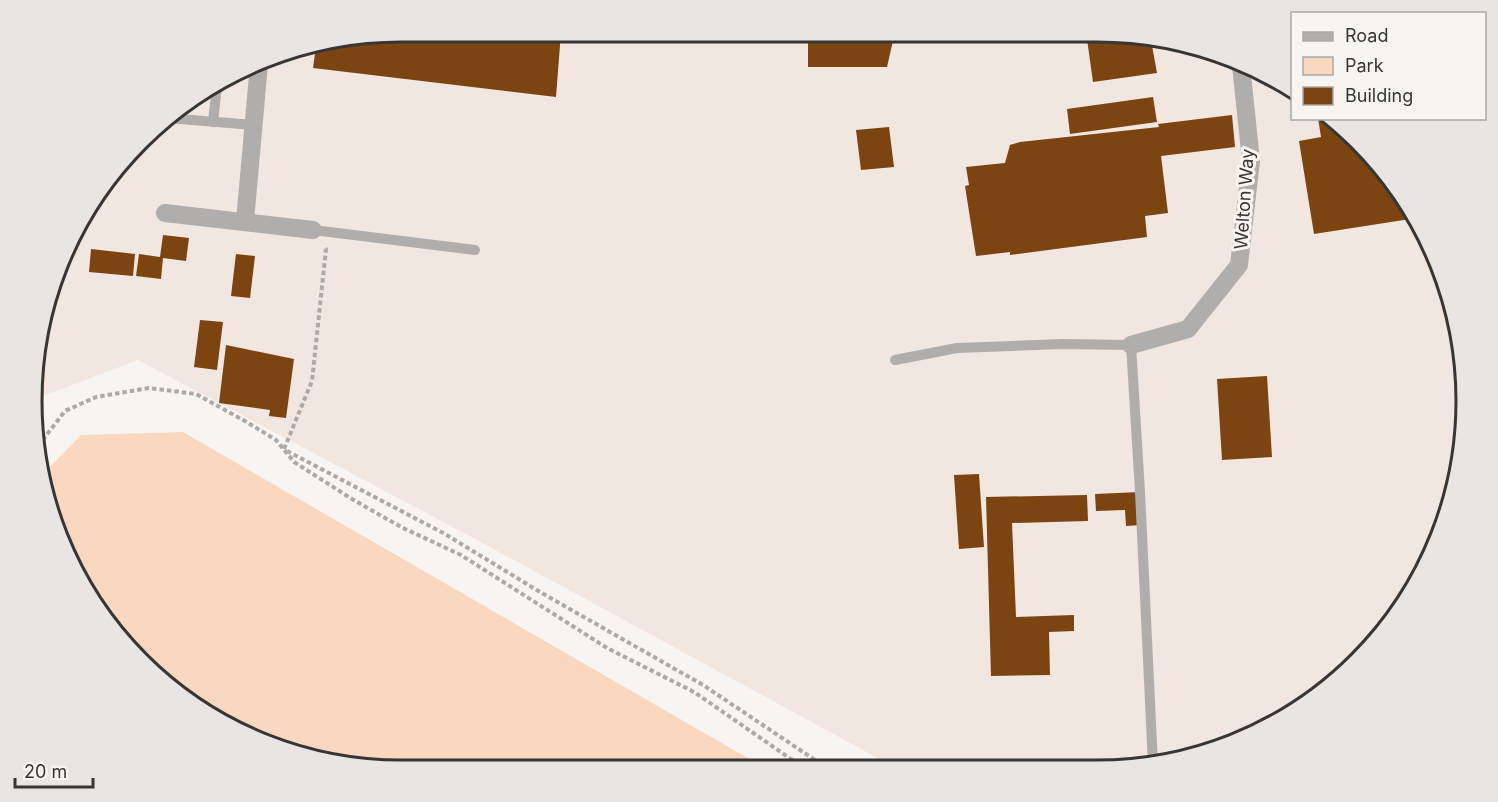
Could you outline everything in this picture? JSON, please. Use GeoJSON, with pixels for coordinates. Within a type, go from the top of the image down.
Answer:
{"type":"FeatureCollection","features":[{"type":"Feature","properties":{"kind":"street"},"geometry":{"type":"LineString","coordinates":[[245,221],[258,72]]}},
{"type":"Feature","properties":{"kind":"street","name":"Welton Way"},"geometry":{"type":"LineString","coordinates":[[1131,345],[1188,329],[1239,265],[1251,161],[1242,73]]}},
{"type":"Feature","properties":{"kind":"street"},"geometry":{"type":"LineString","coordinates":[[165,213],[313,230]]}},
{"type":"Feature","properties":{"kind":"lane"},"geometry":{"type":"LineString","coordinates":[[213,122],[216,93]]}},
{"type":"Feature","properties":{"kind":"lane"},"geometry":{"type":"LineString","coordinates":[[179,118],[254,125]]}},
{"type":"Feature","properties":{"kind":"lane"},"geometry":{"type":"LineString","coordinates":[[313,230],[475,250]]}},
{"type":"Feature","properties":{"kind":"lane"},"geometry":{"type":"LineString","coordinates":[[895,360],[957,348],[1062,344],[1131,345],[1153,756]]}},
{"type":"Feature","properties":{"kind":"path"},"geometry":{"type":"LineString","coordinates":[[284,449],[312,381],[326,249],[313,230]]}},
{"type":"Feature","properties":{"kind":"path"},"geometry":{"type":"LineString","coordinates":[[44,438],[65,411],[96,397],[149,388],[196,394],[276,440],[294,462],[352,499],[401,527],[461,555],[607,648],[694,692],[792,760]]}},
{"type":"Feature","properties":{"kind":"path"},"geometry":{"type":"LineString","coordinates":[[284,449],[445,534],[540,592],[703,685],[815,760]]}},
{"type":"Feature","properties":{"kind":"shaded area"},"geometry":{"type":"Polygon","coordinates":[[[401,42],[1097,42],[1167,49],[1234,69],[1291,100],[1291,120],[1321,120],[1351,147],[1382,182],[1408,222],[1429,264],[1449,331],[1456,401],[1453,448],[1444,494],[1429,538],[1408,580],[1382,620],[1351,655],[1316,686],[1276,712],[1212,741],[1144,757],[1097,760],[881,760],[466,534],[138,360],[42,396],[45,354],[54,308],[79,242],[116,182],[164,131],[221,90],[286,61],[354,45],[401,42]]]}},
{"type":"Feature","properties":{"kind":"green space"},"geometry":{"type":"Polygon","coordinates":[[[183,432],[751,760],[378,759],[308,748],[242,723],[182,686],[164,671],[116,620],[90,580],[69,538],[54,494],[49,468],[81,435],[183,432]]]}},
{"type":"Feature","properties":{"kind":"building"},"geometry":{"type":"Polygon","coordinates":[[[401,42],[560,42],[556,97],[313,68],[315,52],[354,45],[401,42]]]}},
{"type":"Feature","properties":{"kind":"building"},"geometry":{"type":"Polygon","coordinates":[[[808,42],[893,42],[887,67],[808,67],[808,42]]]}},
{"type":"Feature","properties":{"kind":"building"},"geometry":{"type":"Polygon","coordinates":[[[1087,42],[1152,46],[1157,73],[1093,82],[1087,42]]]}},
{"type":"Feature","properties":{"kind":"building"},"geometry":{"type":"Polygon","coordinates":[[[1153,97],[1157,122],[1070,134],[1067,109],[1153,97]]]}},
{"type":"Feature","properties":{"kind":"building"},"geometry":{"type":"Polygon","coordinates":[[[1232,115],[1235,147],[1161,156],[1168,213],[1145,216],[1147,237],[1010,255],[1010,252],[976,256],[965,186],[969,185],[966,167],[1005,163],[1010,145],[1020,142],[1159,127],[1158,124],[1232,115]]]}},
{"type":"Feature","properties":{"kind":"building"},"geometry":{"type":"Polygon","coordinates":[[[1318,120],[1334,131],[1367,164],[1382,182],[1406,220],[1314,234],[1299,141],[1321,137],[1318,120]]]}},
{"type":"Feature","properties":{"kind":"building"},"geometry":{"type":"Polygon","coordinates":[[[889,127],[894,167],[861,170],[856,130],[889,127]]]}},
{"type":"Feature","properties":{"kind":"building"},"geometry":{"type":"Polygon","coordinates":[[[163,235],[189,238],[186,261],[163,258],[161,279],[136,276],[139,254],[160,257],[163,235]]]}},
{"type":"Feature","properties":{"kind":"building"},"geometry":{"type":"Polygon","coordinates":[[[91,249],[135,254],[133,276],[89,272],[91,249]]]}},
{"type":"Feature","properties":{"kind":"building"},"geometry":{"type":"Polygon","coordinates":[[[236,254],[255,256],[250,298],[231,296],[236,254]]]}},
{"type":"Feature","properties":{"kind":"building"},"geometry":{"type":"Polygon","coordinates":[[[200,320],[223,322],[217,370],[194,367],[200,320]]]}},
{"type":"Feature","properties":{"kind":"building"},"geometry":{"type":"Polygon","coordinates":[[[226,345],[294,359],[286,418],[269,416],[270,410],[219,403],[226,345]]]}},
{"type":"Feature","properties":{"kind":"building"},"geometry":{"type":"Polygon","coordinates":[[[1267,376],[1272,457],[1222,460],[1217,379],[1267,376]]]}},
{"type":"Feature","properties":{"kind":"building"},"geometry":{"type":"Polygon","coordinates":[[[979,474],[984,547],[959,549],[954,475],[979,474]]]}},
{"type":"Feature","properties":{"kind":"building"},"geometry":{"type":"Polygon","coordinates":[[[1140,492],[1141,525],[1126,526],[1125,510],[1096,511],[1095,494],[1140,492]]]}},
{"type":"Feature","properties":{"kind":"building"},"geometry":{"type":"Polygon","coordinates":[[[1087,495],[1088,521],[1012,523],[1016,617],[1074,615],[1074,631],[1049,632],[1050,675],[991,676],[986,497],[1087,495]]]}}]}
